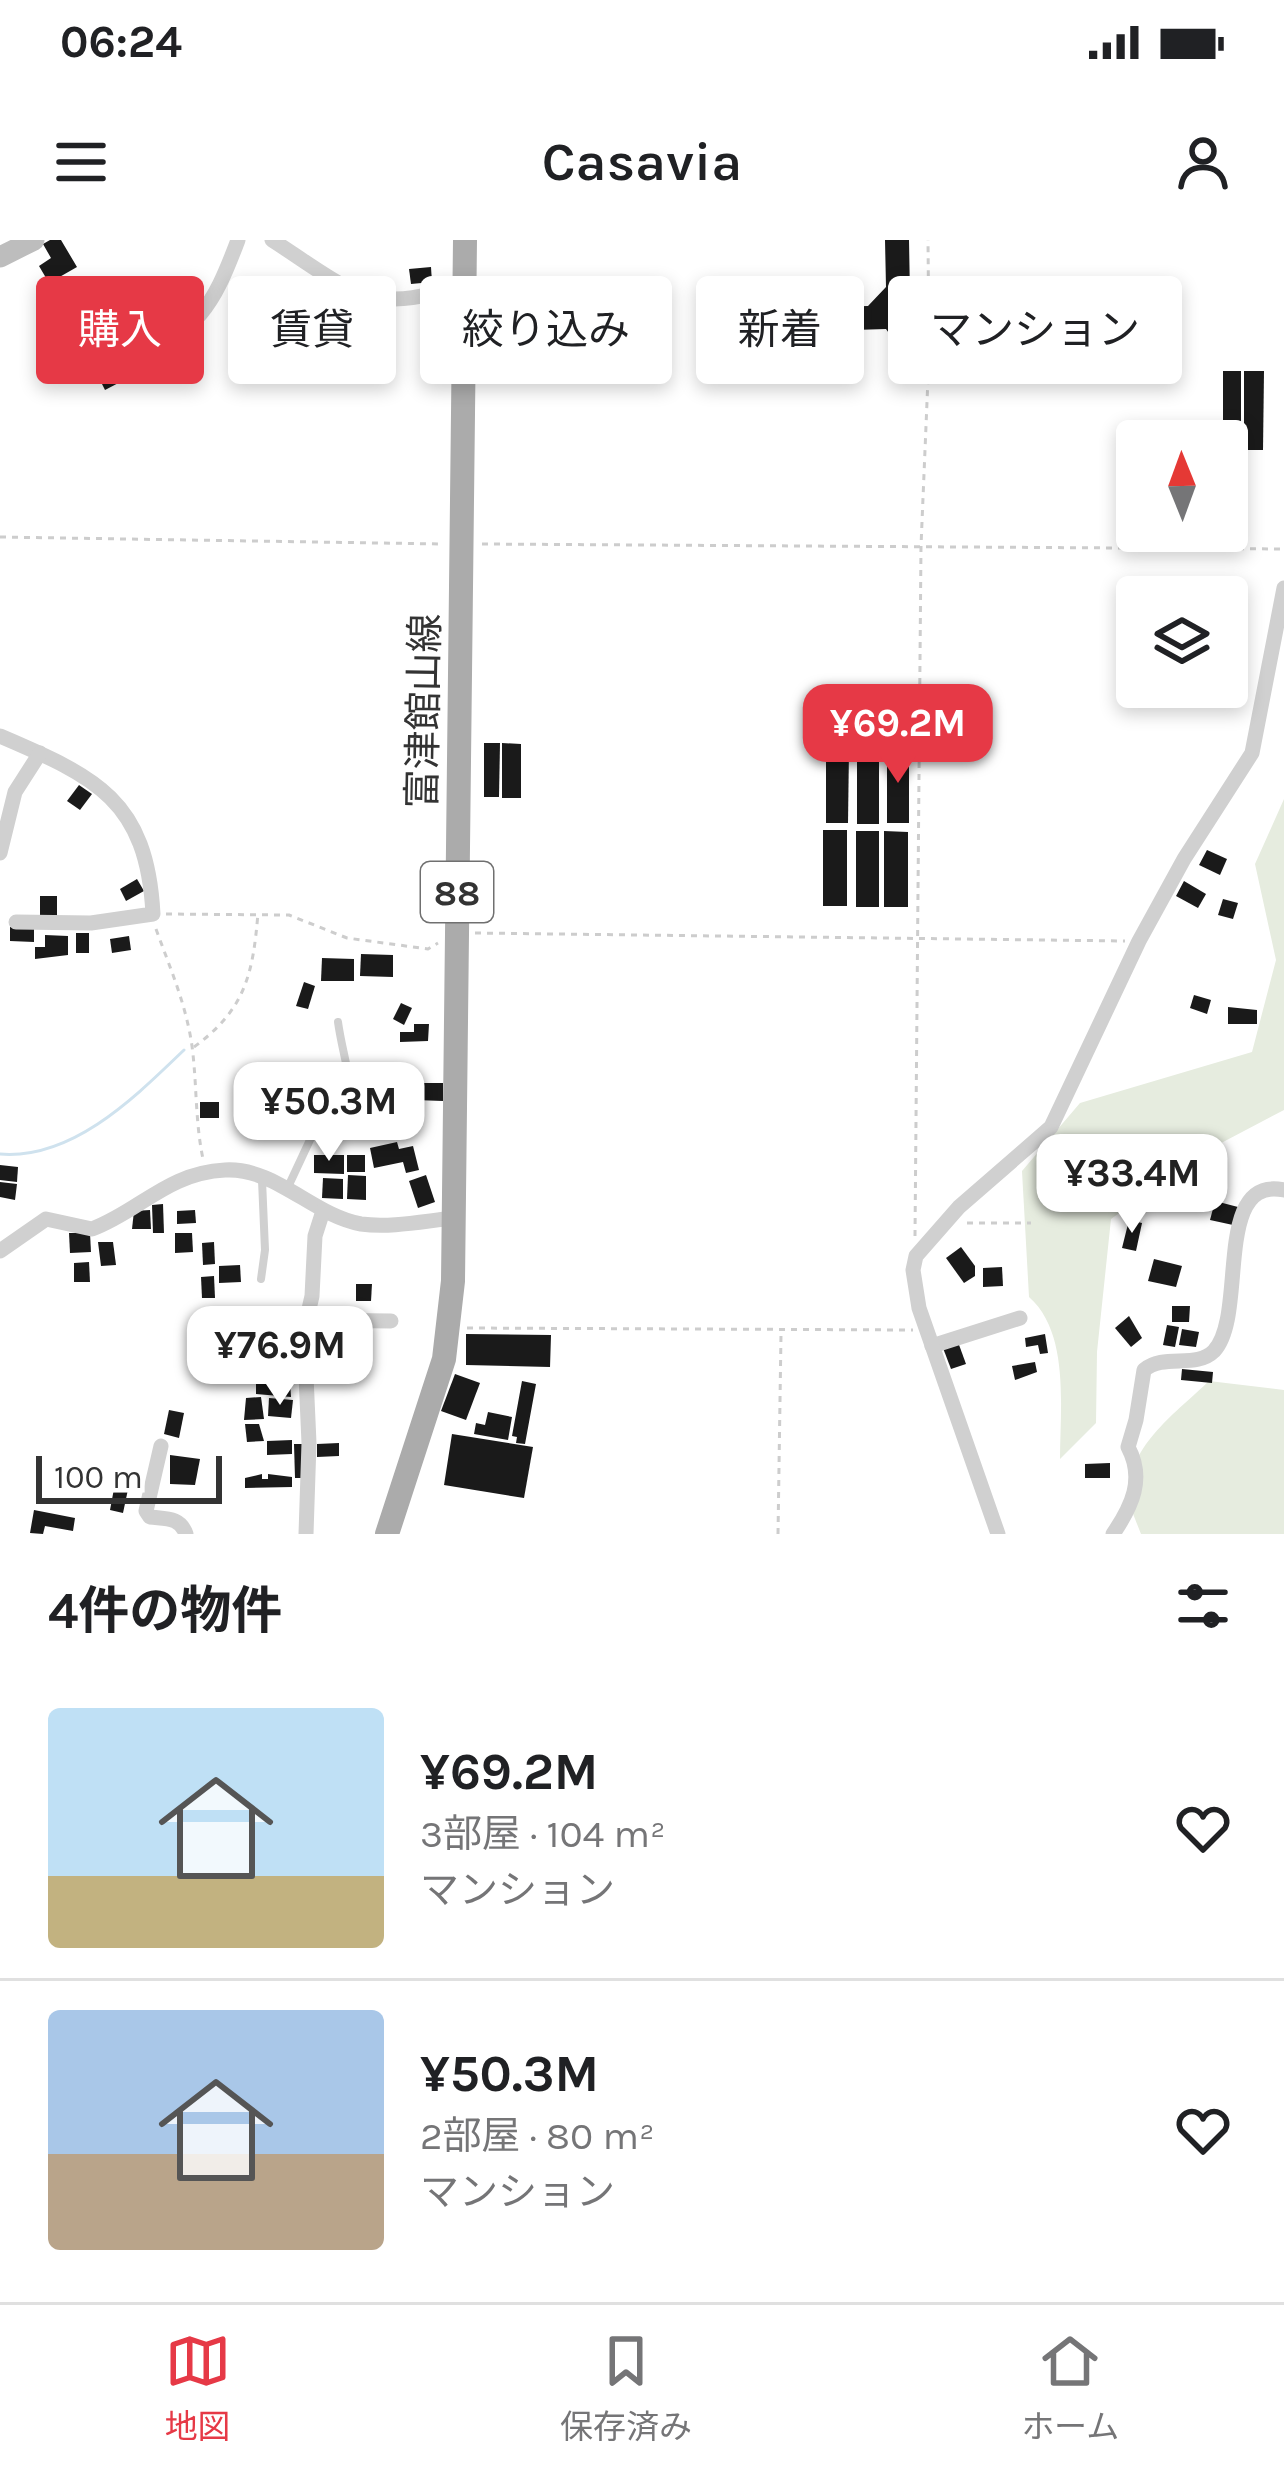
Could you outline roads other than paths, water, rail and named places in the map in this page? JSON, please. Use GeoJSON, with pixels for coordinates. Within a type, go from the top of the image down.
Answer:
{"type":"FeatureCollection","features":[{"type":"Feature","properties":{"kind":"main road"},"geometry":{"type":"LineString","coordinates":[[0,256],[34,240]]}},
{"type":"Feature","properties":{"kind":"main road","name":"富津館山線"},"geometry":{"type":"LineString","coordinates":[[465,276],[466,240]]}},
{"type":"Feature","properties":{"kind":"main road","name":"富津館山線"},"geometry":{"type":"LineString","coordinates":[[387,1534],[450,1328],[464,384]]}},
{"type":"Feature","properties":{"kind":"street"},"geometry":{"type":"LineString","coordinates":[[204,312],[238,240]]}},
{"type":"Feature","properties":{"kind":"street"},"geometry":{"type":"LineString","coordinates":[[272,240],[349,291],[382,301],[420,297]]}},
{"type":"Feature","properties":{"kind":"street"},"geometry":{"type":"LineString","coordinates":[[998,1534],[914,1288],[916,1256],[947,1220],[1051,1127],[1139,941],[1184,859],[1252,753],[1284,588]]}},
{"type":"Feature","properties":{"kind":"street"},"geometry":{"type":"LineString","coordinates":[[0,736],[89,777],[132,825],[151,869],[153,914],[91,923],[16,922]]}},
{"type":"Feature","properties":{"kind":"street"},"geometry":{"type":"LineString","coordinates":[[0,853],[7,790],[40,753]]}},
{"type":"Feature","properties":{"kind":"street"},"geometry":{"type":"LineString","coordinates":[[0,1251],[46,1220],[92,1229],[158,1188],[231,1169],[262,1178],[323,1211],[360,1224],[454,1219]]}},
{"type":"Feature","properties":{"kind":"street"},"geometry":{"type":"LineString","coordinates":[[1113,1534],[1130,1509],[1136,1488],[1136,1462],[1128,1447],[1144,1370],[1160,1361],[1204,1358],[1223,1339],[1247,1199],[1258,1190],[1284,1190]]}},
{"type":"Feature","properties":{"kind":"street"},"geometry":{"type":"LineString","coordinates":[[306,1534],[306,1319],[315,1236],[323,1211]]}},
{"type":"Feature","properties":{"kind":"street"},"geometry":{"type":"LineString","coordinates":[[930,1338],[1020,1318]]}},
{"type":"Feature","properties":{"kind":"street"},"geometry":{"type":"LineString","coordinates":[[306,1319],[391,1321]]}},
{"type":"Feature","properties":{"kind":"street"},"geometry":{"type":"LineString","coordinates":[[161,1446],[146,1511],[150,1517],[176,1520],[186,1534]]}},
{"type":"Feature","properties":{"kind":"lane"},"geometry":{"type":"LineString","coordinates":[[287,1190],[323,1112],[350,1107],[352,1079],[338,1022]]}},
{"type":"Feature","properties":{"kind":"lane"},"geometry":{"type":"LineString","coordinates":[[262,1178],[262,1279]]}},
{"type":"Feature","properties":{"kind":"waterway"},"geometry":{"type":"LineString","coordinates":[[0,1154],[27,1153],[78,1136],[124,1105],[184,1050]]}}]}
